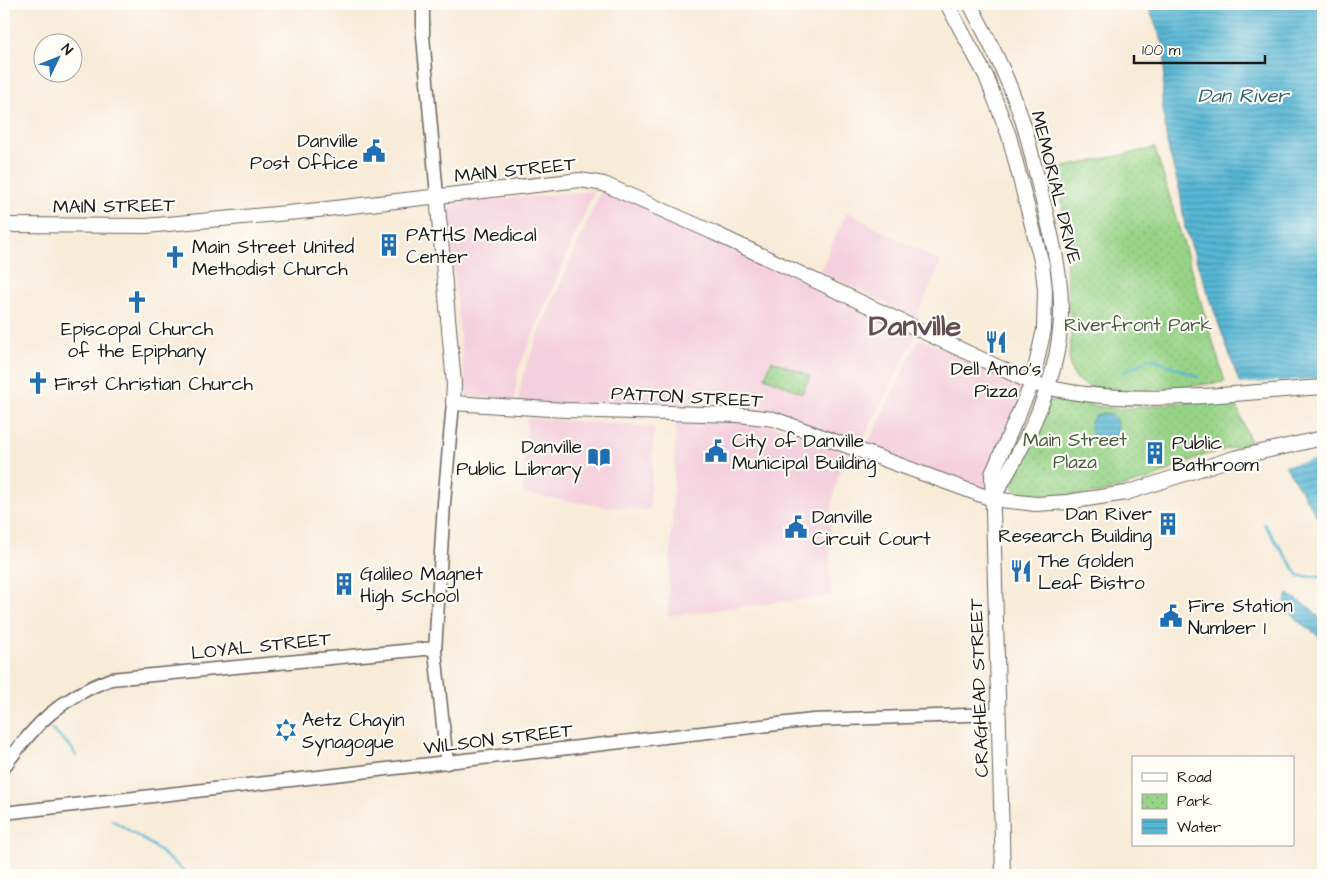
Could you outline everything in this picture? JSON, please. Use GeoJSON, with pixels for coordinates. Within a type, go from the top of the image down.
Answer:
{"type":"FeatureCollection","features":[{"type":"Feature","properties":{"kind":"main road","name":"MEMORIAL DRIVE"},"geometry":{"type":"LineString","coordinates":[[947,4],[986,76],[1009,136],[1042,264],[1045,290],[1045,320],[1032,383]]}},
{"type":"Feature","properties":{"kind":"main road","name":"MEMORIAL DRIVE"},"geometry":{"type":"LineString","coordinates":[[970,4],[999,62],[1018,110],[1059,272],[1062,297],[1060,333],[1048,388]]}},
{"type":"Feature","properties":{"kind":"main road","name":"MAIN STREET"},"geometry":{"type":"LineString","coordinates":[[4,226],[146,226],[580,180],[604,184],[719,235],[1032,383],[1048,388],[1109,397],[1195,396],[1323,387]]}},
{"type":"Feature","properties":{"kind":"main road"},"geometry":{"type":"LineString","coordinates":[[438,196],[454,384],[453,403]]}},
{"type":"Feature","properties":{"kind":"main road","name":"CRAGHEAD STREET"},"geometry":{"type":"LineString","coordinates":[[1003,875],[992,474],[1032,383]]}},
{"type":"Feature","properties":{"kind":"main road"},"geometry":{"type":"LineString","coordinates":[[992,499],[1027,440],[1048,388]]}},
{"type":"Feature","properties":{"kind":"main road","name":"PATTON STREET"},"geometry":{"type":"LineString","coordinates":[[453,403],[565,410],[738,415],[774,419],[992,499],[1036,504],[1097,498],[1143,488],[1234,458],[1323,438]]}},
{"type":"Feature","properties":{"kind":"street"},"geometry":{"type":"LineString","coordinates":[[423,4],[423,36],[438,196]]}},
{"type":"Feature","properties":{"kind":"street"},"geometry":{"type":"LineString","coordinates":[[447,763],[435,648],[444,503],[453,403]]}},
{"type":"Feature","properties":{"kind":"street","name":"LOYAL STREET"},"geometry":{"type":"LineString","coordinates":[[4,767],[46,715],[59,705],[92,686],[120,678],[435,648]]}},
{"type":"Feature","properties":{"kind":"street","name":"WILSON STREET"},"geometry":{"type":"LineString","coordinates":[[4,813],[813,720],[998,714]]}},
{"type":"Feature","properties":{"kind":"shaded area"},"geometry":{"type":"Polygon","coordinates":[[[604,184],[919,330],[858,449],[775,420],[518,406],[522,377],[543,323],[604,184]]]}},
{"type":"Feature","properties":{"kind":"shaded area"},"geometry":{"type":"Polygon","coordinates":[[[594,191],[518,370],[514,399],[466,397],[447,204],[594,191]]]}},
{"type":"Feature","properties":{"kind":"shaded area"},"geometry":{"type":"Polygon","coordinates":[[[847,212],[941,262],[916,318],[820,271],[847,212]]]}},
{"type":"Feature","properties":{"kind":"shaded area"},"geometry":{"type":"Polygon","coordinates":[[[919,338],[1027,385],[989,493],[866,448],[919,338]]]}},
{"type":"Feature","properties":{"kind":"shaded area","name":"Danville Public Library"},"geometry":{"type":"Polygon","coordinates":[[[527,418],[654,427],[650,510],[607,507],[523,494],[527,418]]]}},
{"type":"Feature","properties":{"kind":"shaded area"},"geometry":{"type":"Polygon","coordinates":[[[676,419],[750,422],[771,425],[849,453],[839,472],[833,499],[830,533],[830,596],[668,616],[676,419]]]}},
{"type":"Feature","properties":{"kind":"green space","name":"Riverfront Park"},"geometry":{"type":"Polygon","coordinates":[[[1155,148],[1225,382],[1128,391],[1091,387],[1075,377],[1069,361],[1071,338],[1060,168],[1155,148]]]}},
{"type":"Feature","properties":{"kind":"green space"},"geometry":{"type":"Polygon","coordinates":[[[772,360],[810,376],[802,393],[765,377],[772,360]]]}},
{"type":"Feature","properties":{"kind":"green space","name":"Main Street Plaza"},"geometry":{"type":"Polygon","coordinates":[[[1233,398],[1251,443],[1208,454],[1149,479],[1100,493],[1047,497],[1021,494],[1015,491],[1011,485],[1048,399],[1117,409],[1233,398]]]}},
{"type":"Feature","properties":{"kind":"water","name":"Dan River"},"geometry":{"type":"Polygon","coordinates":[[[1147,4],[1323,4],[1323,532],[1318,518],[1265,433],[1250,413],[1185,228],[1180,192],[1167,144],[1162,99],[1165,61],[1164,46],[1147,4]]]}},
{"type":"Feature","properties":{"kind":"water"},"geometry":{"type":"Polygon","coordinates":[[[1104,413],[1114,417],[1118,427],[1114,437],[1104,441],[1094,437],[1090,427],[1094,417],[1104,413]]]}},
{"type":"Feature","properties":{"kind":"water"},"geometry":{"type":"Polygon","coordinates":[[[1288,594],[1312,609],[1323,622],[1323,639],[1296,620],[1285,601],[1288,594]]]}},
{"type":"Feature","properties":{"kind":"pier"},"geometry":{"type":"Polygon","coordinates":[[[1323,378],[1323,458],[1282,466],[1248,415],[1237,384],[1323,378]]]}},
{"type":"Feature","properties":{"kind":"waterway"},"geometry":{"type":"LineString","coordinates":[[1124,372],[1151,358],[1198,377]]}},
{"type":"Feature","properties":{"kind":"waterway"},"geometry":{"type":"LineString","coordinates":[[1264,524],[1299,576],[1323,577]]}},
{"type":"Feature","properties":{"kind":"waterway"},"geometry":{"type":"LineString","coordinates":[[51,729],[71,747],[76,756]]}},
{"type":"Feature","properties":{"kind":"waterway"},"geometry":{"type":"LineString","coordinates":[[112,820],[152,845],[189,875]]}},
{"type":"Feature","properties":{"kind":"place","name":"Danville Post Office"},"geometry":{"type":"Point","coordinates":[374,151]}},
{"type":"Feature","properties":{"kind":"place","name":"PATHS Medical Center"},"geometry":{"type":"Point","coordinates":[389,245]}},
{"type":"Feature","properties":{"kind":"place","name":"Main Street United Methodist Church"},"geometry":{"type":"Point","coordinates":[175,257]}},
{"type":"Feature","properties":{"kind":"place","name":"Episcopal Church of the Epiphany"},"geometry":{"type":"Point","coordinates":[137,302]}},
{"type":"Feature","properties":{"kind":"place","name":"Dell Anno's Pizza"},"geometry":{"type":"Point","coordinates":[996,342]}},
{"type":"Feature","properties":{"kind":"place","name":"First Christian Church"},"geometry":{"type":"Point","coordinates":[38,383]}},
{"type":"Feature","properties":{"kind":"place","name":"City of Danville Municipal Building"},"geometry":{"type":"Point","coordinates":[716,451]}},
{"type":"Feature","properties":{"kind":"place","name":"Public Bathroom"},"geometry":{"type":"Point","coordinates":[1155,453]}},
{"type":"Feature","properties":{"kind":"place","name":"Danville Public Library"},"geometry":{"type":"Point","coordinates":[599,457]}},
{"type":"Feature","properties":{"kind":"place","name":"Dan River Research Building"},"geometry":{"type":"Point","coordinates":[1168,524]}},
{"type":"Feature","properties":{"kind":"place","name":"Danville Circuit Court"},"geometry":{"type":"Point","coordinates":[796,527]}},
{"type":"Feature","properties":{"kind":"place","name":"The Golden Leaf Bistro"},"geometry":{"type":"Point","coordinates":[1021,571]}},
{"type":"Feature","properties":{"kind":"place","name":"Galileo Magnet High School"},"geometry":{"type":"Point","coordinates":[344,584]}},
{"type":"Feature","properties":{"kind":"place","name":"Fire Station Number 1"},"geometry":{"type":"Point","coordinates":[1171,616]}},
{"type":"Feature","properties":{"kind":"place","name":"Aetz Chayin Synagogue"},"geometry":{"type":"Point","coordinates":[286,730]}},
{"type":"Feature","properties":{"kind":"district","name":"Danville"},"geometry":{"type":"Point","coordinates":[915,325]}}]}
